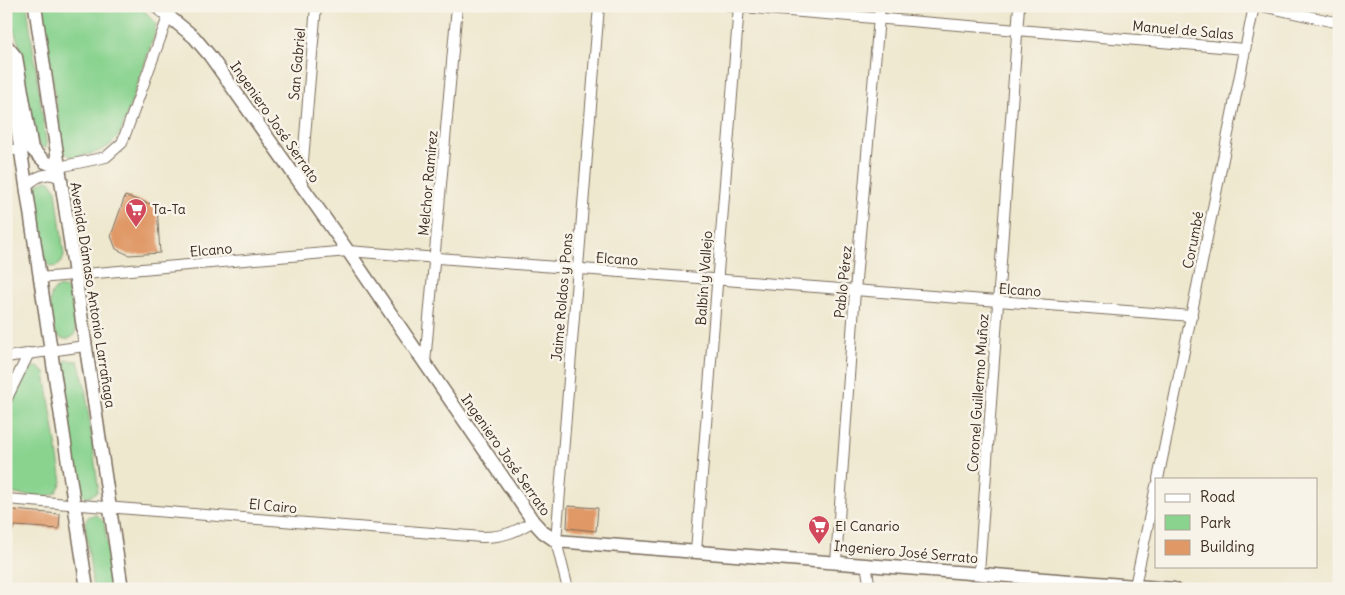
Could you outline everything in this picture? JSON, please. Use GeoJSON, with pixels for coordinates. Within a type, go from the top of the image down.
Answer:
{"type":"FeatureCollection","features":[{"type":"Feature","properties":{"kind":"street","name":"Avenida Dámaso Antonio Larrañaga"},"geometry":{"type":"LineString","coordinates":[[35,6],[122,589]]}},
{"type":"Feature","properties":{"kind":"street","name":"Ingeniero José Serrato"},"geometry":{"type":"LineString","coordinates":[[156,6],[171,12],[210,56],[348,251],[533,521],[543,532],[556,541],[1174,589]]}},
{"type":"Feature","properties":{"kind":"street","name":"San Gabriel"},"geometry":{"type":"LineString","coordinates":[[301,184],[316,6]]}},
{"type":"Feature","properties":{"kind":"street","name":"Melchor Ramírez"},"geometry":{"type":"LineString","coordinates":[[424,362],[436,258],[457,6]]}},
{"type":"Feature","properties":{"kind":"street","name":"Jaime Roldos y Pons"},"geometry":{"type":"LineString","coordinates":[[568,589],[556,541],[599,6]]}},
{"type":"Feature","properties":{"kind":"street","name":"Manuel de Salas"},"geometry":{"type":"LineString","coordinates":[[730,6],[1245,49]]}},
{"type":"Feature","properties":{"kind":"street","name":"Pablo Pérez"},"geometry":{"type":"LineString","coordinates":[[836,562],[854,291],[880,6]]}},
{"type":"Feature","properties":{"kind":"street","name":"Coronel Guillermo Muñoz"},"geometry":{"type":"LineString","coordinates":[[980,573],[1019,6]]}},
{"type":"Feature","properties":{"kind":"street","name":"Corumbé"},"geometry":{"type":"LineString","coordinates":[[1158,478],[1254,6]]}},
{"type":"Feature","properties":{"kind":"street"},"geometry":{"type":"LineString","coordinates":[[1262,6],[1339,23]]}},
{"type":"Feature","properties":{"kind":"street","name":"Balbín y Vallejo"},"geometry":{"type":"LineString","coordinates":[[696,551],[739,7]]}},
{"type":"Feature","properties":{"kind":"street"},"geometry":{"type":"LineString","coordinates":[[26,187],[38,176],[59,173],[106,157],[122,143],[171,12]]}},
{"type":"Feature","properties":{"kind":"street"},"geometry":{"type":"LineString","coordinates":[[6,45],[16,57],[32,149],[59,173]]}},
{"type":"Feature","properties":{"kind":"street"},"geometry":{"type":"LineString","coordinates":[[6,53],[87,589]]}},
{"type":"Feature","properties":{"kind":"street"},"geometry":{"type":"LineString","coordinates":[[6,151],[20,149]]}},
{"type":"Feature","properties":{"kind":"street","name":"Elcano"},"geometry":{"type":"LineString","coordinates":[[40,278],[348,251],[1192,316]]}},
{"type":"Feature","properties":{"kind":"street"},"geometry":{"type":"LineString","coordinates":[[6,357],[85,346]]}},
{"type":"Feature","properties":{"kind":"street"},"geometry":{"type":"LineString","coordinates":[[6,400],[29,353]]}},
{"type":"Feature","properties":{"kind":"street"},"geometry":{"type":"LineString","coordinates":[[1135,586],[1155,491]]}},
{"type":"Feature","properties":{"kind":"street","name":"El Cairo"},"geometry":{"type":"LineString","coordinates":[[6,499],[482,537],[506,535],[533,521]]}},
{"type":"Feature","properties":{"kind":"street"},"geometry":{"type":"LineString","coordinates":[[866,564],[870,589]]}},
{"type":"Feature","properties":{"kind":"green space"},"geometry":{"type":"Polygon","coordinates":[[[6,6],[27,6],[47,148],[41,147],[33,133],[19,45],[6,6]]]}},
{"type":"Feature","properties":{"kind":"green space"},"geometry":{"type":"Polygon","coordinates":[[[42,6],[140,6],[156,23],[155,33],[121,132],[112,144],[100,151],[71,157],[63,151],[42,6]]]}},
{"type":"Feature","properties":{"kind":"green space"},"geometry":{"type":"Polygon","coordinates":[[[46,180],[50,181],[56,190],[64,255],[62,262],[56,267],[49,266],[44,260],[35,189],[36,185],[46,180]]]}},
{"type":"Feature","properties":{"kind":"green space"},"geometry":{"type":"Polygon","coordinates":[[[59,287],[65,288],[68,291],[73,306],[75,333],[68,339],[62,338],[55,333],[51,314],[51,295],[59,287]]]}},
{"type":"Feature","properties":{"kind":"green space"},"geometry":{"type":"Polygon","coordinates":[[[66,360],[78,361],[85,386],[98,486],[97,492],[88,498],[80,493],[61,375],[62,365],[66,360]]]}},
{"type":"Feature","properties":{"kind":"green space"},"geometry":{"type":"Polygon","coordinates":[[[33,367],[38,367],[45,373],[62,482],[56,493],[45,497],[6,493],[6,415],[29,370],[33,367]]]}},
{"type":"Feature","properties":{"kind":"green space"},"geometry":{"type":"Polygon","coordinates":[[[97,515],[104,522],[114,589],[93,589],[85,522],[89,516],[97,515]]]}},
{"type":"Feature","properties":{"kind":"building","name":"Ta-Ta"},"geometry":{"type":"Polygon","coordinates":[[[125,196],[157,206],[160,253],[129,255],[116,249],[111,236],[125,196]]]}},
{"type":"Feature","properties":{"kind":"building"},"geometry":{"type":"Polygon","coordinates":[[[568,506],[598,508],[596,531],[567,528],[568,506]]]}},
{"type":"Feature","properties":{"kind":"building"},"geometry":{"type":"Polygon","coordinates":[[[13,510],[60,514],[59,529],[15,526],[6,540],[6,521],[13,510]]]}},
{"type":"Feature","properties":{"kind":"place","name":"Ta-Ta"},"geometry":{"type":"Point","coordinates":[136,228]}},
{"type":"Feature","properties":{"kind":"place","name":"El Canario"},"geometry":{"type":"Point","coordinates":[819,545]}}]}
